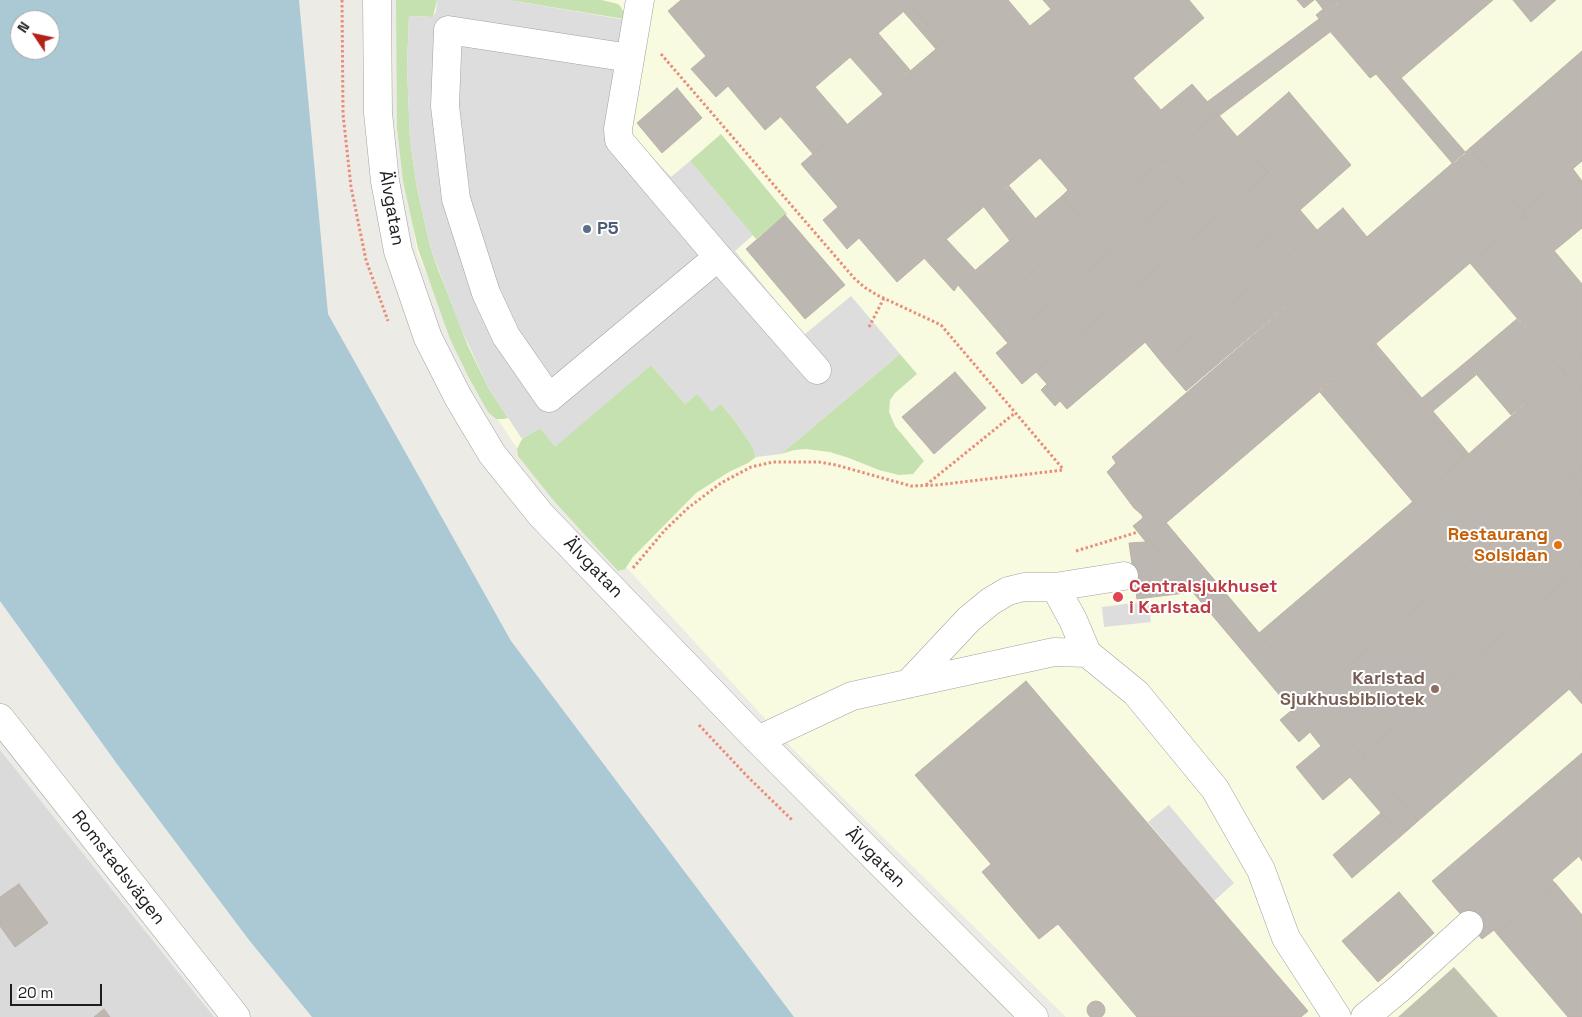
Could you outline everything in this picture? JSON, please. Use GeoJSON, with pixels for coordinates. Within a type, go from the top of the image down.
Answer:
{"type":"FeatureCollection","features":[{"type":"Feature","properties":{"kind":"street","name":"Älvgatan"},"geometry":{"type":"LineString","coordinates":[[377,0],[378,114],[385,181],[398,251],[428,338],[458,397],[492,454],[542,515],[758,740],[1034,1017]]}},
{"type":"Feature","properties":{"kind":"street"},"geometry":{"type":"LineString","coordinates":[[640,0],[618,129],[619,140],[718,257],[818,370]]}},
{"type":"Feature","properties":{"kind":"street"},"geometry":{"type":"LineString","coordinates":[[630,58],[448,30],[445,106],[456,199],[486,293],[506,336],[548,398],[718,257]]}},
{"type":"Feature","properties":{"kind":"street"},"geometry":{"type":"LineString","coordinates":[[908,684],[968,619],[991,601],[1008,591],[1024,587],[1055,587],[1124,576]]}},
{"type":"Feature","properties":{"kind":"street"},"geometry":{"type":"LineString","coordinates":[[1055,587],[1073,620],[1087,654],[1136,693],[1215,789],[1261,870],[1286,938],[1337,1017]]}},
{"type":"Feature","properties":{"kind":"street"},"geometry":{"type":"LineString","coordinates":[[758,740],[852,696],[1054,652],[1087,654]]}},
{"type":"Feature","properties":{"kind":"street","name":"Romstadsvägen"},"geometry":{"type":"LineString","coordinates":[[0,718],[236,1017]]}},
{"type":"Feature","properties":{"kind":"street"},"geometry":{"type":"LineString","coordinates":[[1365,1017],[1470,925]]}},
{"type":"Feature","properties":{"kind":"path"},"geometry":{"type":"LineString","coordinates":[[632,569],[688,508],[721,483],[751,466],[773,462],[819,462],[911,486],[1063,470],[941,325],[884,298],[864,287],[854,278],[660,54]]}},
{"type":"Feature","properties":{"kind":"path"},"geometry":{"type":"LineString","coordinates":[[869,327],[884,298]]}},
{"type":"Feature","properties":{"kind":"path"},"geometry":{"type":"LineString","coordinates":[[926,485],[1015,413]]}},
{"type":"Feature","properties":{"kind":"shaded area","name":"Centralsjukhuset i Karlstad"},"geometry":{"type":"Polygon","coordinates":[[[397,0],[1582,0],[1582,1017],[1066,1017],[791,747],[516,447],[470,376],[417,252],[402,157],[397,0]]]}},
{"type":"Feature","properties":{"kind":"shaded area","name":"P5"},"geometry":{"type":"Polygon","coordinates":[[[437,0],[508,0],[650,24],[628,131],[671,177],[690,161],[753,235],[735,251],[804,335],[851,296],[900,354],[781,454],[756,457],[752,446],[721,404],[712,412],[697,394],[685,404],[651,365],[555,447],[540,428],[522,439],[489,389],[459,324],[430,246],[417,188],[410,140],[407,67],[409,16],[433,17],[436,11],[437,0]]]}},
{"type":"Feature","properties":{"kind":"shaded area"},"geometry":{"type":"Polygon","coordinates":[[[1149,601],[1151,622],[1104,627],[1102,607],[1149,601]]]}},
{"type":"Feature","properties":{"kind":"shaded area"},"geometry":{"type":"Polygon","coordinates":[[[0,750],[214,1017],[0,1017],[0,750]]]}},
{"type":"Feature","properties":{"kind":"shaded area"},"geometry":{"type":"Polygon","coordinates":[[[1169,805],[1234,883],[1214,901],[1148,822],[1169,805]]]}},
{"type":"Feature","properties":{"kind":"shaded area"},"geometry":{"type":"Polygon","coordinates":[[[1454,967],[1498,1017],[1398,1017],[1454,967]]]}},
{"type":"Feature","properties":{"kind":"green space"},"geometry":{"type":"Polygon","coordinates":[[[396,0],[437,0],[433,17],[409,16],[407,67],[410,140],[417,188],[430,246],[468,346],[489,389],[508,418],[496,419],[488,412],[469,378],[450,339],[418,249],[403,181],[397,128],[396,0]]]}},
{"type":"Feature","properties":{"kind":"green space"},"geometry":{"type":"Polygon","coordinates":[[[508,0],[602,0],[618,4],[625,16],[624,19],[508,0]]]}},
{"type":"Feature","properties":{"kind":"green space"},"geometry":{"type":"Polygon","coordinates":[[[721,134],[787,214],[756,239],[690,161],[721,134]]]}},
{"type":"Feature","properties":{"kind":"green space"},"geometry":{"type":"Polygon","coordinates":[[[900,354],[917,374],[895,393],[890,400],[889,412],[895,426],[924,461],[913,474],[899,475],[879,470],[830,452],[806,449],[781,454],[900,354]]]}},
{"type":"Feature","properties":{"kind":"green space"},"geometry":{"type":"Polygon","coordinates":[[[651,365],[685,404],[697,394],[721,404],[752,446],[756,457],[696,493],[633,557],[625,569],[618,571],[554,501],[518,456],[517,449],[522,439],[540,428],[555,446],[651,365]]]}},
{"type":"Feature","properties":{"kind":"water"},"geometry":{"type":"Polygon","coordinates":[[[0,0],[299,0],[328,314],[511,641],[794,1017],[312,1017],[249,940],[117,764],[0,601],[0,0]]]}},
{"type":"Feature","properties":{"kind":"building"},"geometry":{"type":"Polygon","coordinates":[[[681,0],[1008,0],[1030,26],[1051,9],[1043,0],[1189,0],[1204,18],[1133,78],[1161,110],[1192,84],[1217,113],[1086,225],[1062,196],[1068,190],[1040,158],[897,282],[859,238],[847,249],[823,220],[838,207],[801,164],[943,43],[911,5],[765,130],[728,86],[716,97],[691,69],[706,56],[668,11],[681,0]]]}},
{"type":"Feature","properties":{"kind":"building"},"geometry":{"type":"Polygon","coordinates":[[[1297,0],[1314,0],[1304,8],[1297,0]]]}},
{"type":"Feature","properties":{"kind":"building"},"geometry":{"type":"Polygon","coordinates":[[[1316,0],[1334,0],[1323,9],[1316,0]]]}},
{"type":"Feature","properties":{"kind":"building"},"geometry":{"type":"Polygon","coordinates":[[[1334,0],[1466,153],[1453,164],[1376,74],[1370,78],[1316,15],[1334,0]]]}},
{"type":"Feature","properties":{"kind":"building"},"geometry":{"type":"Polygon","coordinates":[[[1335,0],[1493,0],[1401,78],[1335,0]]]}},
{"type":"Feature","properties":{"kind":"building"},"geometry":{"type":"Polygon","coordinates":[[[1513,0],[1556,0],[1531,22],[1513,0]]]}},
{"type":"Feature","properties":{"kind":"building"},"geometry":{"type":"Polygon","coordinates":[[[911,5],[943,43],[936,49],[903,11],[911,5]]]}},
{"type":"Feature","properties":{"kind":"building"},"geometry":{"type":"Polygon","coordinates":[[[1319,19],[1330,32],[1219,116],[1207,102],[1319,19]]]}},
{"type":"Feature","properties":{"kind":"building"},"geometry":{"type":"Polygon","coordinates":[[[878,33],[910,70],[883,94],[850,57],[878,33]]]}},
{"type":"Feature","properties":{"kind":"building"},"geometry":{"type":"Polygon","coordinates":[[[1582,51],[1582,161],[1523,211],[1470,148],[1582,51]]]}},
{"type":"Feature","properties":{"kind":"building"},"geometry":{"type":"Polygon","coordinates":[[[815,87],[847,124],[813,154],[781,117],[815,87]]]}},
{"type":"Feature","properties":{"kind":"building"},"geometry":{"type":"Polygon","coordinates":[[[677,88],[702,118],[662,153],[637,123],[677,88]]]}},
{"type":"Feature","properties":{"kind":"building"},"geometry":{"type":"Polygon","coordinates":[[[1289,92],[1351,165],[1300,210],[1237,137],[1289,92]]]}},
{"type":"Feature","properties":{"kind":"building"},"geometry":{"type":"Polygon","coordinates":[[[1217,113],[1268,173],[1022,384],[996,353],[1008,343],[1006,341],[1186,186],[1163,159],[1217,113]]]}},
{"type":"Feature","properties":{"kind":"building"},"geometry":{"type":"Polygon","coordinates":[[[1470,148],[1523,211],[1525,216],[1166,523],[1152,506],[1142,515],[1134,508],[1107,472],[1116,463],[1112,457],[1470,148]]]}},
{"type":"Feature","properties":{"kind":"building"},"geometry":{"type":"Polygon","coordinates":[[[1163,159],[1186,186],[1006,341],[983,314],[1163,159]]]}},
{"type":"Feature","properties":{"kind":"building"},"geometry":{"type":"Polygon","coordinates":[[[1573,169],[1582,181],[1582,228],[1554,251],[1523,211],[1573,169]]]}},
{"type":"Feature","properties":{"kind":"building"},"geometry":{"type":"Polygon","coordinates":[[[1268,173],[1300,210],[1067,409],[1060,401],[1055,406],[1041,390],[1047,384],[1036,372],[1268,173]]]}},
{"type":"Feature","properties":{"kind":"building"},"geometry":{"type":"Polygon","coordinates":[[[1009,186],[1035,218],[1010,241],[984,207],[1009,186]]]}},
{"type":"Feature","properties":{"kind":"building"},"geometry":{"type":"Polygon","coordinates":[[[1062,196],[1086,225],[983,314],[958,285],[1062,196]]]}},
{"type":"Feature","properties":{"kind":"building"},"geometry":{"type":"Polygon","coordinates":[[[1343,208],[1367,237],[1186,391],[1162,363],[1343,208]]]}},
{"type":"Feature","properties":{"kind":"building"},"geometry":{"type":"Polygon","coordinates":[[[1300,210],[1317,230],[1162,363],[1145,342],[1300,210]]]}},
{"type":"Feature","properties":{"kind":"building"},"geometry":{"type":"Polygon","coordinates":[[[785,215],[845,285],[805,319],[746,249],[785,215]]]}},
{"type":"Feature","properties":{"kind":"building"},"geometry":{"type":"Polygon","coordinates":[[[1525,216],[1582,284],[1582,353],[1562,371],[1470,263],[1525,216]]]}},
{"type":"Feature","properties":{"kind":"building"},"geometry":{"type":"Polygon","coordinates":[[[946,239],[975,270],[954,291],[924,258],[946,239]]]}},
{"type":"Feature","properties":{"kind":"building"},"geometry":{"type":"Polygon","coordinates":[[[1518,318],[1562,371],[1511,415],[1466,362],[1518,318]]]}},
{"type":"Feature","properties":{"kind":"building"},"geometry":{"type":"Polygon","coordinates":[[[1376,344],[1469,454],[1464,458],[1371,348],[1376,344]]]}},
{"type":"Feature","properties":{"kind":"building"},"geometry":{"type":"Polygon","coordinates":[[[1371,348],[1464,458],[1413,502],[1319,391],[1371,348]]]}},
{"type":"Feature","properties":{"kind":"building"},"geometry":{"type":"Polygon","coordinates":[[[1582,353],[1582,394],[1562,371],[1582,353]]]}},
{"type":"Feature","properties":{"kind":"building"},"geometry":{"type":"Polygon","coordinates":[[[1466,362],[1476,375],[1433,411],[1422,398],[1466,362]]]}},
{"type":"Feature","properties":{"kind":"building"},"geometry":{"type":"Polygon","coordinates":[[[1562,371],[1582,394],[1582,465],[1313,697],[1259,633],[1464,458],[1562,371]]]}},
{"type":"Feature","properties":{"kind":"building"},"geometry":{"type":"Polygon","coordinates":[[[955,372],[986,408],[934,454],[902,417],[955,372]]]}},
{"type":"Feature","properties":{"kind":"building"},"geometry":{"type":"Polygon","coordinates":[[[1582,465],[1582,490],[1569,476],[1582,465]]]}},
{"type":"Feature","properties":{"kind":"building"},"geometry":{"type":"Polygon","coordinates":[[[1569,476],[1582,490],[1582,566],[1362,755],[1313,697],[1569,476]]]}},
{"type":"Feature","properties":{"kind":"building"},"geometry":{"type":"Polygon","coordinates":[[[1152,506],[1418,821],[1401,836],[1350,777],[1323,800],[1296,767],[1321,746],[1310,732],[1299,742],[1280,720],[1292,710],[1148,539],[1146,542],[1133,526],[1143,518],[1142,515],[1152,506]]]}},
{"type":"Feature","properties":{"kind":"building"},"geometry":{"type":"Polygon","coordinates":[[[1148,539],[1193,592],[1137,599],[1129,543],[1146,542],[1148,539]]]}},
{"type":"Feature","properties":{"kind":"building"},"geometry":{"type":"Polygon","coordinates":[[[1582,566],[1582,678],[1418,821],[1362,755],[1582,566]]]}},
{"type":"Feature","properties":{"kind":"building"},"geometry":{"type":"Polygon","coordinates":[[[1582,678],[1582,704],[1569,689],[1582,678]]]}},
{"type":"Feature","properties":{"kind":"building"},"geometry":{"type":"Polygon","coordinates":[[[1026,681],[1308,1011],[1301,1017],[1137,1017],[1058,924],[1039,939],[982,872],[991,864],[915,775],[1026,681]]]}},
{"type":"Feature","properties":{"kind":"building"},"geometry":{"type":"Polygon","coordinates":[[[1582,753],[1582,861],[1579,856],[1552,880],[1556,884],[1497,934],[1494,930],[1482,939],[1432,881],[1582,753]]]}},
{"type":"Feature","properties":{"kind":"building"},"geometry":{"type":"Polygon","coordinates":[[[1381,813],[1401,836],[1352,878],[1333,855],[1381,813]]]}},
{"type":"Feature","properties":{"kind":"building"},"geometry":{"type":"Polygon","coordinates":[[[19,884],[48,923],[15,947],[0,926],[0,897],[19,884]]]}},
{"type":"Feature","properties":{"kind":"building"},"geometry":{"type":"Polygon","coordinates":[[[1556,884],[1582,915],[1582,1017],[1568,1017],[1497,934],[1556,884]]]}},
{"type":"Feature","properties":{"kind":"building"},"geometry":{"type":"Polygon","coordinates":[[[1399,892],[1434,933],[1378,982],[1342,941],[1399,892]]]}},
{"type":"Feature","properties":{"kind":"building"},"geometry":{"type":"Polygon","coordinates":[[[1096,1001],[1102,1004],[1105,1010],[1102,1016],[1096,1019],[1090,1016],[1087,1010],[1090,1004],[1096,1001]]]}},
{"type":"Feature","properties":{"kind":"building"},"geometry":{"type":"Polygon","coordinates":[[[104,1009],[110,1017],[94,1017],[104,1009]]]}},
{"type":"Feature","properties":{"kind":"place","name":"P5"},"geometry":{"type":"Point","coordinates":[587,229]}},
{"type":"Feature","properties":{"kind":"place","name":"Restaurang Solsidan"},"geometry":{"type":"Point","coordinates":[1558,545]}},
{"type":"Feature","properties":{"kind":"place","name":"Centralsjukhuset i Karlstad"},"geometry":{"type":"Point","coordinates":[1118,597]}},
{"type":"Feature","properties":{"kind":"place","name":"Karlstad Sjukhusbibliotek"},"geometry":{"type":"Point","coordinates":[1435,689]}}]}
